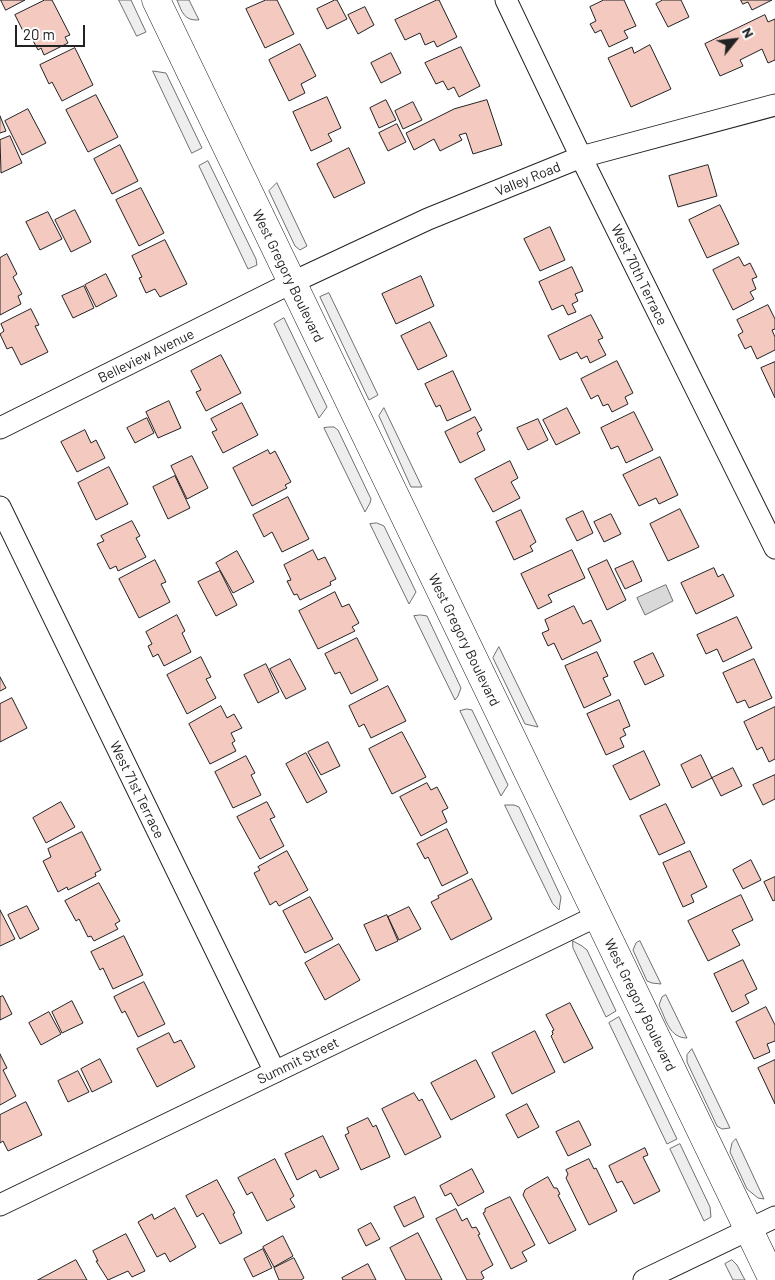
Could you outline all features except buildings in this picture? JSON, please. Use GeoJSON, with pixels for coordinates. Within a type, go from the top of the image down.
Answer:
{"type":"FeatureCollection","features":[{"type":"Feature","properties":{"kind":"main road","name":"West Gregory Boulevard"},"geometry":{"type":"LineString","coordinates":[[156,0],[773,1280]]}},
{"type":"Feature","properties":{"kind":"street","name":"West 70th Terrace"},"geometry":{"type":"LineString","coordinates":[[506,0],[581,157],[775,548]]}},
{"type":"Feature","properties":{"kind":"street","name":"Valley Road"},"geometry":{"type":"LineString","coordinates":[[291,283],[428,219],[581,157],[775,105]]}},
{"type":"Feature","properties":{"kind":"street","name":"Belleview Avenue"},"geometry":{"type":"LineString","coordinates":[[0,428],[291,283]]}},
{"type":"Feature","properties":{"kind":"street","name":"West 71st Terrace"},"geometry":{"type":"LineString","coordinates":[[0,507],[275,1072]]}},
{"type":"Feature","properties":{"kind":"street","name":"Summit Street"},"geometry":{"type":"LineString","coordinates":[[0,1205],[597,916]]}},
{"type":"Feature","properties":{"kind":"street"},"geometry":{"type":"LineString","coordinates":[[644,1280],[775,1217]]}},
{"type":"Feature","properties":{"kind":"shaded area"},"geometry":{"type":"Polygon","coordinates":[[[119,0],[131,0],[146,32],[137,36],[119,0]]]}},
{"type":"Feature","properties":{"kind":"shaded area"},"geometry":{"type":"Polygon","coordinates":[[[177,0],[189,0],[199,20],[190,19],[184,15],[177,0]]]}},
{"type":"Feature","properties":{"kind":"shaded area"},"geometry":{"type":"Polygon","coordinates":[[[153,71],[166,73],[202,148],[192,153],[153,71]]]}},
{"type":"Feature","properties":{"kind":"shaded area"},"geometry":{"type":"Polygon","coordinates":[[[208,161],[256,259],[257,265],[248,269],[199,166],[208,161]]]}},
{"type":"Feature","properties":{"kind":"shaded area"},"geometry":{"type":"Polygon","coordinates":[[[277,183],[307,246],[300,250],[295,246],[269,191],[277,183]]]}},
{"type":"Feature","properties":{"kind":"shaded area"},"geometry":{"type":"Polygon","coordinates":[[[329,293],[378,395],[369,400],[320,297],[329,293]]]}},
{"type":"Feature","properties":{"kind":"shaded area"},"geometry":{"type":"Polygon","coordinates":[[[284,318],[327,407],[319,418],[274,324],[284,318]]]}},
{"type":"Feature","properties":{"kind":"shaded area"},"geometry":{"type":"Polygon","coordinates":[[[384,408],[422,487],[411,487],[379,416],[384,408]]]}},
{"type":"Feature","properties":{"kind":"shaded area"},"geometry":{"type":"Polygon","coordinates":[[[334,427],[338,430],[371,499],[365,512],[324,428],[334,427]]]}},
{"type":"Feature","properties":{"kind":"shaded area"},"geometry":{"type":"Polygon","coordinates":[[[377,523],[384,526],[416,592],[409,604],[370,524],[377,523]]]}},
{"type":"Feature","properties":{"kind":"shaded area"},"geometry":{"type":"Polygon","coordinates":[[[666,585],[673,601],[645,615],[637,598],[666,585]]]}},
{"type":"Feature","properties":{"kind":"shaded area"},"geometry":{"type":"Polygon","coordinates":[[[414,616],[427,616],[461,688],[455,700],[414,616]]]}},
{"type":"Feature","properties":{"kind":"shaded area"},"geometry":{"type":"Polygon","coordinates":[[[499,647],[538,727],[525,724],[493,658],[499,647]]]}},
{"type":"Feature","properties":{"kind":"shaded area"},"geometry":{"type":"Polygon","coordinates":[[[472,710],[508,785],[501,796],[460,711],[472,710]]]}},
{"type":"Feature","properties":{"kind":"shaded area"},"geometry":{"type":"Polygon","coordinates":[[[505,805],[519,807],[561,897],[559,910],[553,904],[505,805]]]}},
{"type":"Feature","properties":{"kind":"shaded area"},"geometry":{"type":"Polygon","coordinates":[[[573,941],[587,950],[616,1011],[606,1017],[573,948],[573,941]]]}},
{"type":"Feature","properties":{"kind":"shaded area"},"geometry":{"type":"Polygon","coordinates":[[[640,941],[661,984],[647,981],[633,950],[636,943],[640,941]]]}},
{"type":"Feature","properties":{"kind":"shaded area"},"geometry":{"type":"Polygon","coordinates":[[[666,995],[687,1038],[676,1035],[666,1022],[659,1005],[662,997],[666,995]]]}},
{"type":"Feature","properties":{"kind":"shaded area"},"geometry":{"type":"Polygon","coordinates":[[[619,1017],[677,1139],[667,1144],[609,1023],[619,1017]]]}},
{"type":"Feature","properties":{"kind":"shaded area"},"geometry":{"type":"Polygon","coordinates":[[[692,1049],[730,1128],[722,1129],[717,1126],[687,1062],[687,1055],[692,1049]]]}},
{"type":"Feature","properties":{"kind":"shaded area"},"geometry":{"type":"Polygon","coordinates":[[[736,1139],[764,1199],[758,1198],[747,1189],[730,1152],[732,1143],[736,1139]]]}},
{"type":"Feature","properties":{"kind":"shaded area"},"geometry":{"type":"Polygon","coordinates":[[[680,1144],[710,1207],[711,1217],[704,1221],[670,1149],[680,1144]]]}},
{"type":"Feature","properties":{"kind":"shaded area"},"geometry":{"type":"Polygon","coordinates":[[[732,1260],[745,1280],[733,1280],[725,1264],[732,1260]]]}}]}
